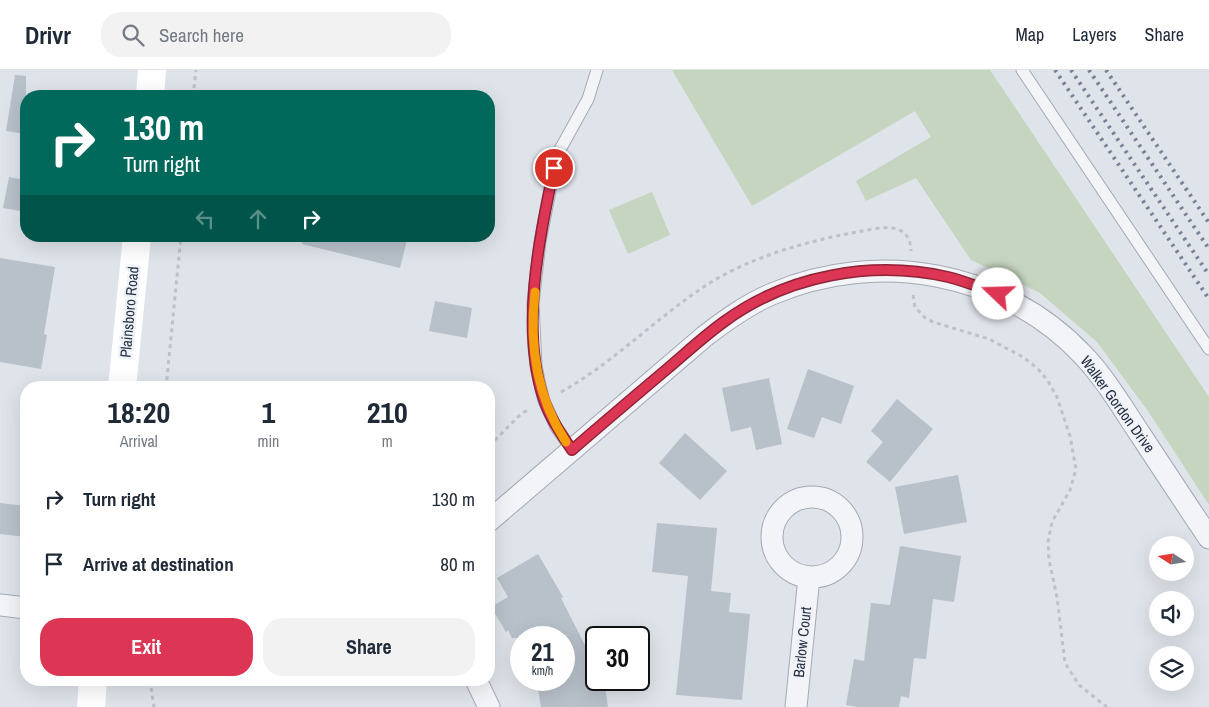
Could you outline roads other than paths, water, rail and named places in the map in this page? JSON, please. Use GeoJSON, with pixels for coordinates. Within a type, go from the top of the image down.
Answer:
{"type":"FeatureCollection","features":[{"type":"Feature","properties":{"kind":"street"},"geometry":{"type":"LineString","coordinates":[[150,90],[152,70]]}},
{"type":"Feature","properties":{"kind":"street","name":"Plainsboro Road"},"geometry":{"type":"LineString","coordinates":[[123,381],[135,242]]}},
{"type":"Feature","properties":{"kind":"street","name":"Walker Gordon Drive"},"geometry":{"type":"LineString","coordinates":[[495,516],[726,320],[755,302],[795,285],[845,273],[871,270],[911,272],[948,278],[998,294],[1043,320],[1082,354],[1104,380],[1209,538]]}},
{"type":"Feature","properties":{"kind":"street","name":"Barlow Court"},"geometry":{"type":"LineString","coordinates":[[796,707],[809,577]]}},
{"type":"Feature","properties":{"kind":"street"},"geometry":{"type":"LineString","coordinates":[[0,605],[20,607]]}},
{"type":"Feature","properties":{"kind":"street"},"geometry":{"type":"LineString","coordinates":[[91,707],[93,686]]}},
{"type":"Feature","properties":{"kind":"street"},"geometry":{"type":"LineString","coordinates":[[479,686],[489,707]]}},
{"type":"Feature","properties":{"kind":"lane"},"geometry":{"type":"LineString","coordinates":[[572,450],[556,427],[544,401],[534,350],[533,303],[540,242],[557,155],[588,99],[597,70]]}},
{"type":"Feature","properties":{"kind":"lane"},"geometry":{"type":"LineString","coordinates":[[1022,70],[1209,349]]}},
{"type":"Feature","properties":{"kind":"railway"},"geometry":{"type":"LineString","coordinates":[[1055,70],[1209,299]]}},
{"type":"Feature","properties":{"kind":"railway"},"geometry":{"type":"LineString","coordinates":[[1071,70],[1209,275]]}},
{"type":"Feature","properties":{"kind":"railway"},"geometry":{"type":"LineString","coordinates":[[1089,70],[1209,249]]}},
{"type":"Feature","properties":{"kind":"railway"},"geometry":{"type":"LineString","coordinates":[[1106,70],[1209,223]]}}]}
